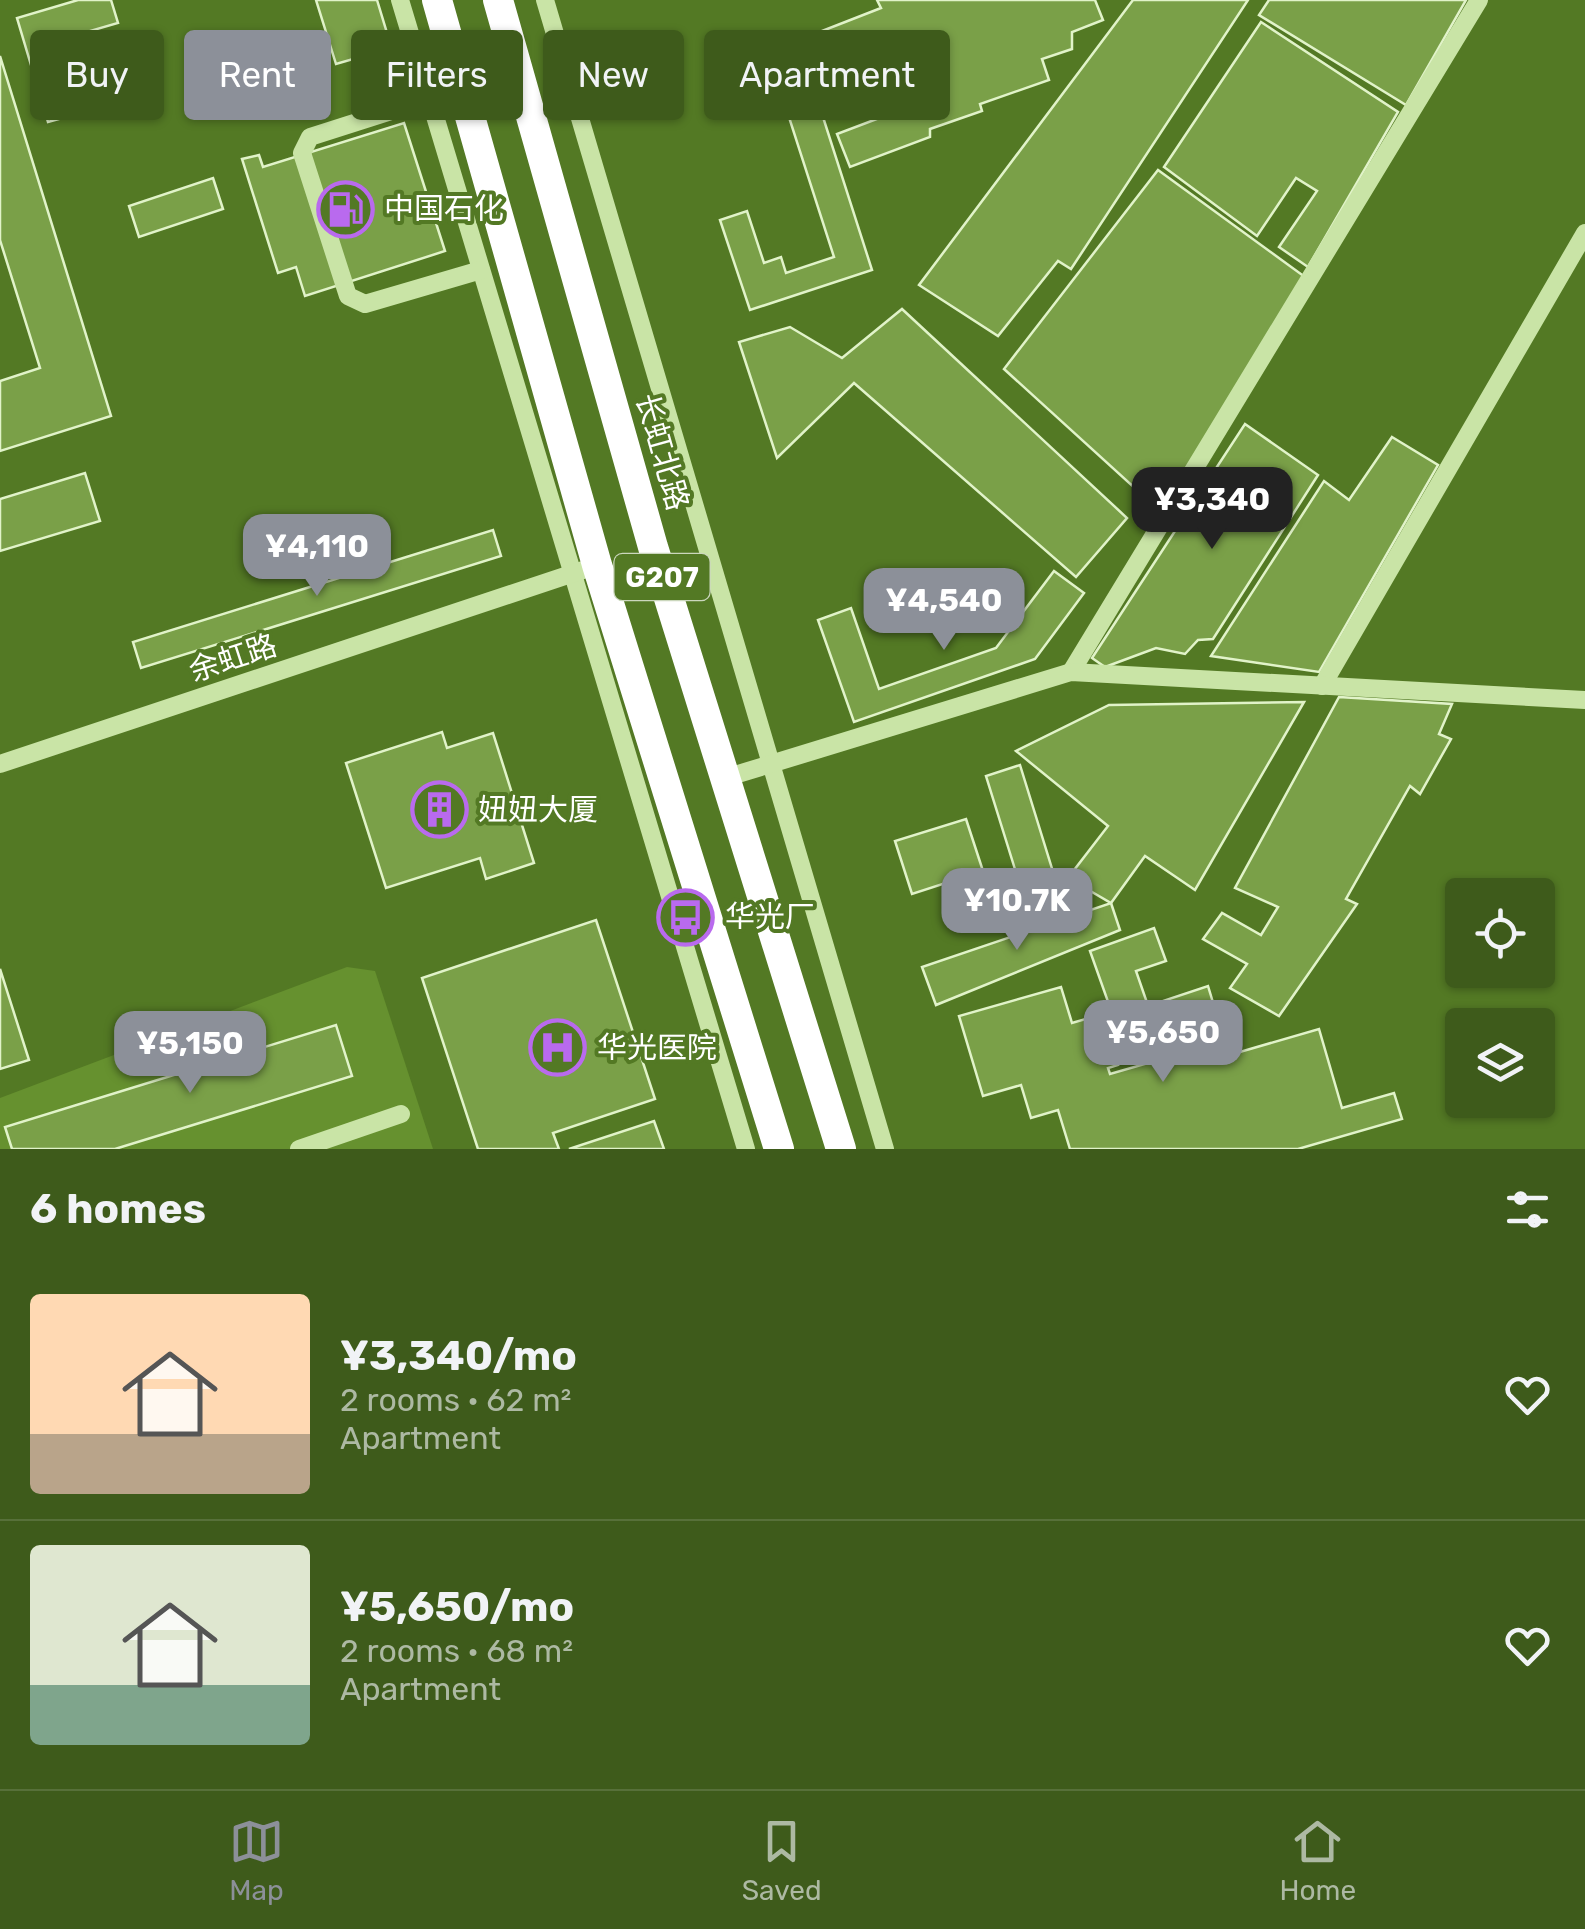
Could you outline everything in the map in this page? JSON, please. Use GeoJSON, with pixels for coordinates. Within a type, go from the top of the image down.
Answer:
{"type":"FeatureCollection","features":[{"type":"Feature","properties":{"kind":"highway","name":"G207"},"geometry":{"type":"LineString","coordinates":[[437,0],[585,569],[779,1149]]}},
{"type":"Feature","properties":{"kind":"highway","name":"长虹北路"},"geometry":{"type":"LineString","coordinates":[[498,0],[653,547],[840,1149]]}},
{"type":"Feature","properties":{"kind":"street"},"geometry":{"type":"LineString","coordinates":[[400,0],[409,30]]}},
{"type":"Feature","properties":{"kind":"street"},"geometry":{"type":"LineString","coordinates":[[545,0],[885,1149]]}},
{"type":"Feature","properties":{"kind":"street"},"geometry":{"type":"LineString","coordinates":[[1071,672],[1478,0]]}},
{"type":"Feature","properties":{"kind":"street"},"geometry":{"type":"LineString","coordinates":[[363,120],[310,137],[302,153],[348,296],[365,304],[481,270]]}},
{"type":"Feature","properties":{"kind":"street"},"geometry":{"type":"LineString","coordinates":[[435,120],[481,270],[585,569],[746,1149]]}},
{"type":"Feature","properties":{"kind":"street"},"geometry":{"type":"LineString","coordinates":[[1322,686],[1585,233]]}},
{"type":"Feature","properties":{"kind":"street","name":"余虹路"},"geometry":{"type":"LineString","coordinates":[[0,764],[585,569]]}},
{"type":"Feature","properties":{"kind":"street"},"geometry":{"type":"LineString","coordinates":[[725,778],[1071,672],[1585,700]]}},
{"type":"Feature","properties":{"kind":"street"},"geometry":{"type":"LineString","coordinates":[[298,1149],[401,1114]]}},
{"type":"Feature","properties":{"kind":"green space"},"geometry":{"type":"Polygon","coordinates":[[[347,967],[375,971],[433,1149],[0,1149],[0,1098],[347,967]]]}},
{"type":"Feature","properties":{"kind":"building"},"geometry":{"type":"Polygon","coordinates":[[[78,0],[111,0],[118,23],[94,30],[30,30],[30,62],[17,18],[78,0]]]}},
{"type":"Feature","properties":{"kind":"building"},"geometry":{"type":"Polygon","coordinates":[[[316,0],[377,0],[386,30],[351,30],[351,60],[336,64],[331,30],[325,30],[316,0]]]}},
{"type":"Feature","properties":{"kind":"building"},"geometry":{"type":"Polygon","coordinates":[[[877,0],[1095,0],[1103,20],[1072,32],[1072,49],[1042,59],[1049,80],[980,104],[982,111],[930,129],[930,137],[850,167],[837,134],[874,120],[950,120],[950,30],[825,30],[881,8],[877,0]]]}},
{"type":"Feature","properties":{"kind":"building"},"geometry":{"type":"Polygon","coordinates":[[[1133,0],[1248,0],[1071,269],[1058,261],[998,336],[919,285],[1133,0]]]}},
{"type":"Feature","properties":{"kind":"building"},"geometry":{"type":"Polygon","coordinates":[[[1269,0],[1466,0],[1406,105],[1259,15],[1269,0]]]}},
{"type":"Feature","properties":{"kind":"building"},"geometry":{"type":"Polygon","coordinates":[[[1261,22],[1398,112],[1308,267],[1279,247],[1317,191],[1296,178],[1257,236],[1164,167],[1261,22]]]}},
{"type":"Feature","properties":{"kind":"building"},"geometry":{"type":"Polygon","coordinates":[[[0,56],[111,416],[0,451],[0,381],[40,368],[0,240],[0,56]]]}},
{"type":"Feature","properties":{"kind":"building"},"geometry":{"type":"Polygon","coordinates":[[[790,120],[824,120],[872,270],[750,310],[720,220],[747,211],[764,263],[781,257],[786,273],[834,257],[790,120]]]}},
{"type":"Feature","properties":{"kind":"building","name":"中国石化"},"geometry":{"type":"Polygon","coordinates":[[[404,123],[445,251],[305,296],[296,267],[278,273],[242,159],[259,155],[263,167],[404,123]]]}},
{"type":"Feature","properties":{"kind":"building"},"geometry":{"type":"Polygon","coordinates":[[[1158,170],[1305,277],[1160,511],[1004,369],[1158,170]]]}},
{"type":"Feature","properties":{"kind":"building"},"geometry":{"type":"Polygon","coordinates":[[[213,178],[223,209],[139,237],[129,206],[213,178]]]}},
{"type":"Feature","properties":{"kind":"building"},"geometry":{"type":"Polygon","coordinates":[[[902,309],[1127,518],[1076,577],[854,383],[777,458],[739,342],[790,327],[842,358],[902,309]]]}},
{"type":"Feature","properties":{"kind":"building"},"geometry":{"type":"Polygon","coordinates":[[[1245,424],[1318,475],[1213,639],[1198,640],[1185,654],[1156,648],[1105,667],[1092,658],[1245,424]]]}},
{"type":"Feature","properties":{"kind":"building"},"geometry":{"type":"Polygon","coordinates":[[[1392,437],[1438,465],[1319,672],[1211,656],[1324,481],[1349,500],[1392,437]]]}},
{"type":"Feature","properties":{"kind":"building"},"geometry":{"type":"Polygon","coordinates":[[[85,473],[100,521],[0,551],[0,499],[85,473]]]}},
{"type":"Feature","properties":{"kind":"building"},"geometry":{"type":"Polygon","coordinates":[[[493,530],[501,556],[141,668],[133,642],[493,530]]]}},
{"type":"Feature","properties":{"kind":"building"},"geometry":{"type":"Polygon","coordinates":[[[1054,571],[1084,593],[1035,659],[854,722],[818,620],[851,608],[879,689],[996,648],[1054,571]]]}},
{"type":"Feature","properties":{"kind":"building"},"geometry":{"type":"Polygon","coordinates":[[[1339,697],[1452,704],[1439,734],[1451,739],[1420,794],[1410,786],[1346,899],[1357,904],[1279,1016],[1230,988],[1247,964],[1203,939],[1222,913],[1261,935],[1278,907],[1235,888],[1339,697]]]}},
{"type":"Feature","properties":{"kind":"building"},"geometry":{"type":"Polygon","coordinates":[[[1304,702],[1195,890],[1145,856],[1111,903],[1068,878],[1108,826],[1016,751],[1109,705],[1304,702]]]}},
{"type":"Feature","properties":{"kind":"building","name":"妞妞大厦"},"geometry":{"type":"Polygon","coordinates":[[[442,732],[447,748],[493,733],[534,863],[486,879],[480,858],[386,888],[346,763],[442,732]]]}},
{"type":"Feature","properties":{"kind":"building"},"geometry":{"type":"Polygon","coordinates":[[[1020,765],[1062,901],[1028,911],[986,776],[1020,765]]]}},
{"type":"Feature","properties":{"kind":"building"},"geometry":{"type":"Polygon","coordinates":[[[966,819],[983,871],[912,894],[895,841],[966,819]]]}},
{"type":"Feature","properties":{"kind":"building"},"geometry":{"type":"Polygon","coordinates":[[[1111,903],[1120,930],[936,1005],[922,967],[1111,903]]]}},
{"type":"Feature","properties":{"kind":"building"},"geometry":{"type":"Polygon","coordinates":[[[596,920],[655,1099],[553,1133],[559,1149],[478,1149],[422,978],[596,920]]]}},
{"type":"Feature","properties":{"kind":"building"},"geometry":{"type":"Polygon","coordinates":[[[1154,928],[1166,961],[1136,971],[1162,1046],[1128,1058],[1090,951],[1154,928]]]}},
{"type":"Feature","properties":{"kind":"building"},"geometry":{"type":"Polygon","coordinates":[[[0,969],[29,1060],[0,1069],[0,969]]]}},
{"type":"Feature","properties":{"kind":"building"},"geometry":{"type":"Polygon","coordinates":[[[1208,986],[1221,1029],[1171,1045],[1157,1003],[1208,986]]]}},
{"type":"Feature","properties":{"kind":"building"},"geometry":{"type":"Polygon","coordinates":[[[1061,987],[1072,1023],[1103,1014],[1118,1065],[1108,1068],[1110,1074],[1228,1040],[1233,1054],[1319,1029],[1342,1108],[1394,1093],[1402,1119],[1298,1149],[1070,1149],[1058,1110],[1031,1118],[1021,1085],[983,1096],[959,1016],[1061,987]]]}},
{"type":"Feature","properties":{"kind":"building"},"geometry":{"type":"Polygon","coordinates":[[[336,1025],[352,1076],[115,1149],[12,1149],[5,1127],[336,1025]]]}},
{"type":"Feature","properties":{"kind":"building"},"geometry":{"type":"Polygon","coordinates":[[[654,1121],[664,1149],[569,1149],[654,1121]]]}},
{"type":"Feature","properties":{"kind":"place","name":"中国石化"},"geometry":{"type":"Point","coordinates":[345,209]}},
{"type":"Feature","properties":{"kind":"place","name":"妞妞大厦"},"geometry":{"type":"Point","coordinates":[439,810]}},
{"type":"Feature","properties":{"kind":"place","name":"华光厂"},"geometry":{"type":"Point","coordinates":[686,917]}},
{"type":"Feature","properties":{"kind":"place","name":"华光医院"},"geometry":{"type":"Point","coordinates":[558,1048]}}]}
